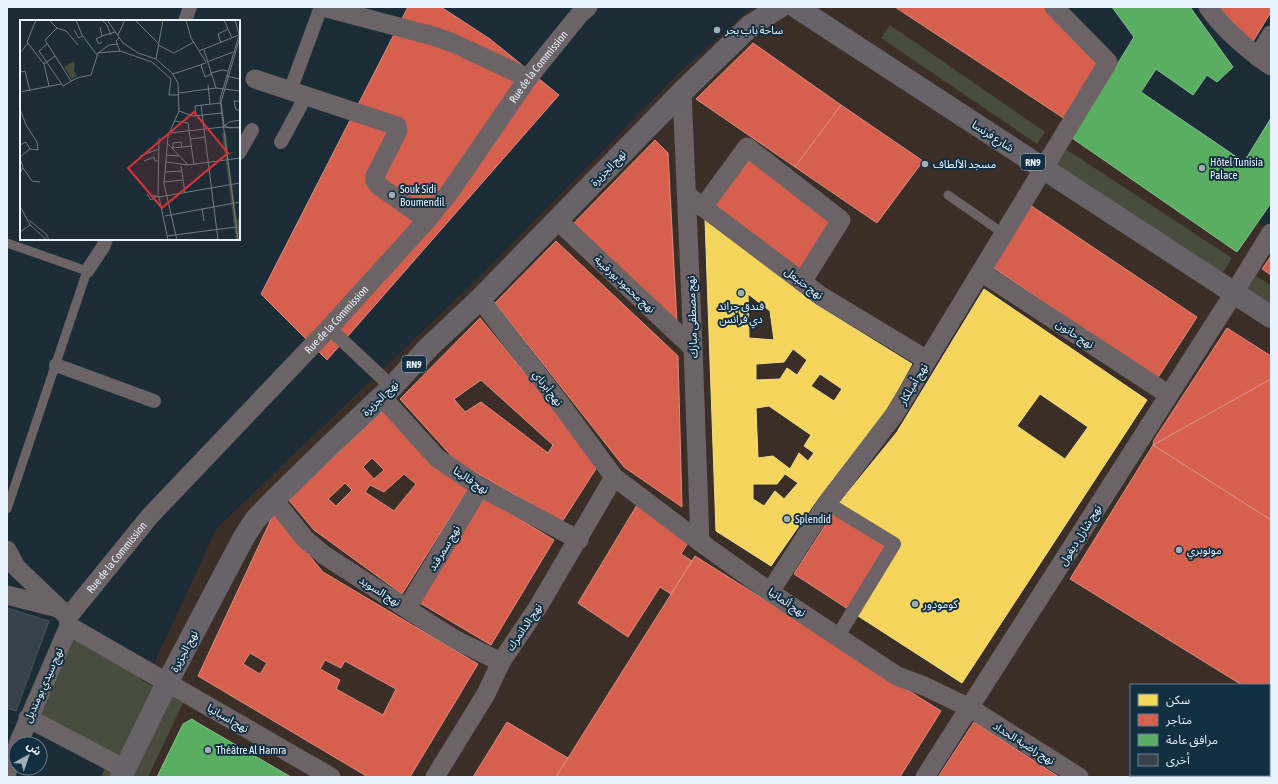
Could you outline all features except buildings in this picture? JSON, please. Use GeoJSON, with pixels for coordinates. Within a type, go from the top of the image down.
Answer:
{"type":"FeatureCollection","features":[{"type":"Feature","properties":{"kind":"main road","name":"نهج الجزيرة"},"geometry":{"type":"LineString","coordinates":[[123,773],[167,683],[244,537],[255,520],[387,392],[429,347],[480,300],[682,92],[751,26],[780,7]]}},
{"type":"Feature","properties":{"kind":"main road","name":"شارع فرنسا"},"geometry":{"type":"LineString","coordinates":[[796,7],[1271,317]]}},
{"type":"Feature","properties":{"kind":"street"},"geometry":{"type":"LineString","coordinates":[[185,20],[190,7]]}},
{"type":"Feature","properties":{"kind":"street"},"geometry":{"type":"LineString","coordinates":[[282,142],[298,94],[322,7],[433,36],[453,43],[528,78]]}},
{"type":"Feature","properties":{"kind":"street","name":"Rue de la Commission"},"geometry":{"type":"LineString","coordinates":[[66,617],[150,516],[329,328],[427,220],[448,193],[528,78],[579,15],[588,7]]}},
{"type":"Feature","properties":{"kind":"street","name":"نهج أميلكار"},"geometry":{"type":"LineString","coordinates":[[770,592],[827,503],[894,415],[1108,62],[1054,7]]}},
{"type":"Feature","properties":{"kind":"street"},"geometry":{"type":"LineString","coordinates":[[1208,7],[1213,15],[1234,36],[1264,61],[1271,35]]}},
{"type":"Feature","properties":{"kind":"street"},"geometry":{"type":"LineString","coordinates":[[255,79],[397,126],[398,131],[375,176],[375,181],[379,186],[427,220]]}},
{"type":"Feature","properties":{"kind":"street","name":"نهج مصطفى مبارك"},"geometry":{"type":"LineString","coordinates":[[682,92],[694,348],[700,542]]}},
{"type":"Feature","properties":{"kind":"street"},"geometry":{"type":"LineString","coordinates":[[240,151],[252,130]]}},
{"type":"Feature","properties":{"kind":"street"},"geometry":{"type":"LineString","coordinates":[[703,207],[747,147],[841,220],[802,282]]}},
{"type":"Feature","properties":{"kind":"street","name":"نهج حنبعل"},"geometry":{"type":"LineString","coordinates":[[687,195],[821,296],[927,360]]}},
{"type":"Feature","properties":{"kind":"street","name":"نهج محمود بورقيبة"},"geometry":{"type":"LineString","coordinates":[[557,220],[694,348]]}},
{"type":"Feature","properties":{"kind":"street","name":"نهج شارل ديغول"},"geometry":{"type":"LineString","coordinates":[[925,777],[1271,233]]}},
{"type":"Feature","properties":{"kind":"street"},"geometry":{"type":"LineString","coordinates":[[87,271],[103,247],[106,240]]}},
{"type":"Feature","properties":{"kind":"street","name":"نهج حانون"},"geometry":{"type":"LineString","coordinates":[[981,272],[1169,395]]}},
{"type":"Feature","properties":{"kind":"street","name":"نهج أبرناي"},"geometry":{"type":"LineString","coordinates":[[480,300],[559,402],[614,477]]}},
{"type":"Feature","properties":{"kind":"street"},"geometry":{"type":"LineString","coordinates":[[329,328],[387,392]]}},
{"type":"Feature","properties":{"kind":"street"},"geometry":{"type":"LineString","coordinates":[[56,365],[154,401]]}},
{"type":"Feature","properties":{"kind":"street","name":"نهج فاليتا"},"geometry":{"type":"LineString","coordinates":[[387,392],[437,458],[480,487],[579,540]]}},
{"type":"Feature","properties":{"kind":"street","name":"نهج الدانمرك"},"geometry":{"type":"LineString","coordinates":[[435,777],[486,694],[501,662],[538,607],[579,540],[614,477]]}},
{"type":"Feature","properties":{"kind":"street","name":"نهج ألمانيا"},"geometry":{"type":"LineString","coordinates":[[614,477],[700,542],[770,592],[897,676],[924,686],[970,708]]}},
{"type":"Feature","properties":{"kind":"street","name":"نهج سمرقند"},"geometry":{"type":"LineString","coordinates":[[407,608],[480,487]]}},
{"type":"Feature","properties":{"kind":"street","name":"نهج السويد"},"geometry":{"type":"LineString","coordinates":[[274,500],[305,539],[324,555],[458,641],[501,662]]}},
{"type":"Feature","properties":{"kind":"street"},"geometry":{"type":"LineString","coordinates":[[827,503],[894,544],[838,636]]}},
{"type":"Feature","properties":{"kind":"street"},"geometry":{"type":"LineString","coordinates":[[7,550],[21,573],[66,617]]}},
{"type":"Feature","properties":{"kind":"street"},"geometry":{"type":"LineString","coordinates":[[7,595],[66,617]]}},
{"type":"Feature","properties":{"kind":"street","name":"نهج اسبانيا"},"geometry":{"type":"LineString","coordinates":[[66,617],[167,683],[331,777]]}},
{"type":"Feature","properties":{"kind":"street","name":"نهج سيدي بومنديل"},"geometry":{"type":"LineString","coordinates":[[21,736],[66,617]]}},
{"type":"Feature","properties":{"kind":"street","name":"نهج راضية الحداد"},"geometry":{"type":"LineString","coordinates":[[970,708],[1079,777]]}},
{"type":"Feature","properties":{"kind":"street"},"geometry":{"type":"LineString","coordinates":[[28,718],[123,773]]}},
{"type":"Feature","properties":{"kind":"lane"},"geometry":{"type":"LineString","coordinates":[[948,195],[1004,234]]}},
{"type":"Feature","properties":{"kind":"lane"},"geometry":{"type":"LineString","coordinates":[[7,243],[87,271],[7,509]]}},
{"type":"Feature","properties":{"kind":"shaded area"},"geometry":{"type":"Polygon","coordinates":[[[755,7],[941,7],[1271,231],[1271,757],[1270,758],[1270,684],[1130,684],[1130,776],[1258,777],[101,777],[217,528],[482,274],[679,73],[749,10],[755,7]]]}},
{"type":"Feature","properties":{"kind":"green space"},"geometry":{"type":"Polygon","coordinates":[[[890,25],[1045,132],[1037,144],[881,38],[890,25]]]}},
{"type":"Feature","properties":{"kind":"green space"},"geometry":{"type":"Polygon","coordinates":[[[1064,148],[1232,258],[1221,276],[1053,165],[1064,148]]]}},
{"type":"Feature","properties":{"kind":"green space"},"geometry":{"type":"Polygon","coordinates":[[[1256,276],[1271,285],[1271,309],[1246,292],[1256,276]]]}},
{"type":"Feature","properties":{"kind":"green space"},"geometry":{"type":"Polygon","coordinates":[[[74,629],[145,682],[183,703],[148,777],[101,777],[105,768],[48,739],[48,736],[43,736],[33,731],[74,629]]]}},
{"type":"Feature","properties":{"kind":"green space"},"geometry":{"type":"Polygon","coordinates":[[[1270,694],[1271,777],[1218,777],[1270,776],[1270,694]]]}},
{"type":"Feature","properties":{"kind":"place","name":"ساحة باب بحر"},"geometry":{"type":"Point","coordinates":[717,30]}},
{"type":"Feature","properties":{"kind":"place","name":"مسجد الألطاف"},"geometry":{"type":"Point","coordinates":[925,164]}},
{"type":"Feature","properties":{"kind":"place","name":"Hôtel Tunisia Palace"},"geometry":{"type":"Point","coordinates":[1202,168]}},
{"type":"Feature","properties":{"kind":"place","name":"Souk Sidi Boumendil"},"geometry":{"type":"Point","coordinates":[392,195]}},
{"type":"Feature","properties":{"kind":"place","name":"فندق جراند دي فرانس"},"geometry":{"type":"Point","coordinates":[741,293]}},
{"type":"Feature","properties":{"kind":"place","name":"Splendid"},"geometry":{"type":"Point","coordinates":[787,519]}},
{"type":"Feature","properties":{"kind":"place","name":"مونوبري"},"geometry":{"type":"Point","coordinates":[1179,550]}},
{"type":"Feature","properties":{"kind":"place","name":"كومودور"},"geometry":{"type":"Point","coordinates":[915,604]}},
{"type":"Feature","properties":{"kind":"place","name":"Théâtre Al Hamra"},"geometry":{"type":"Point","coordinates":[208,750]}}]}
